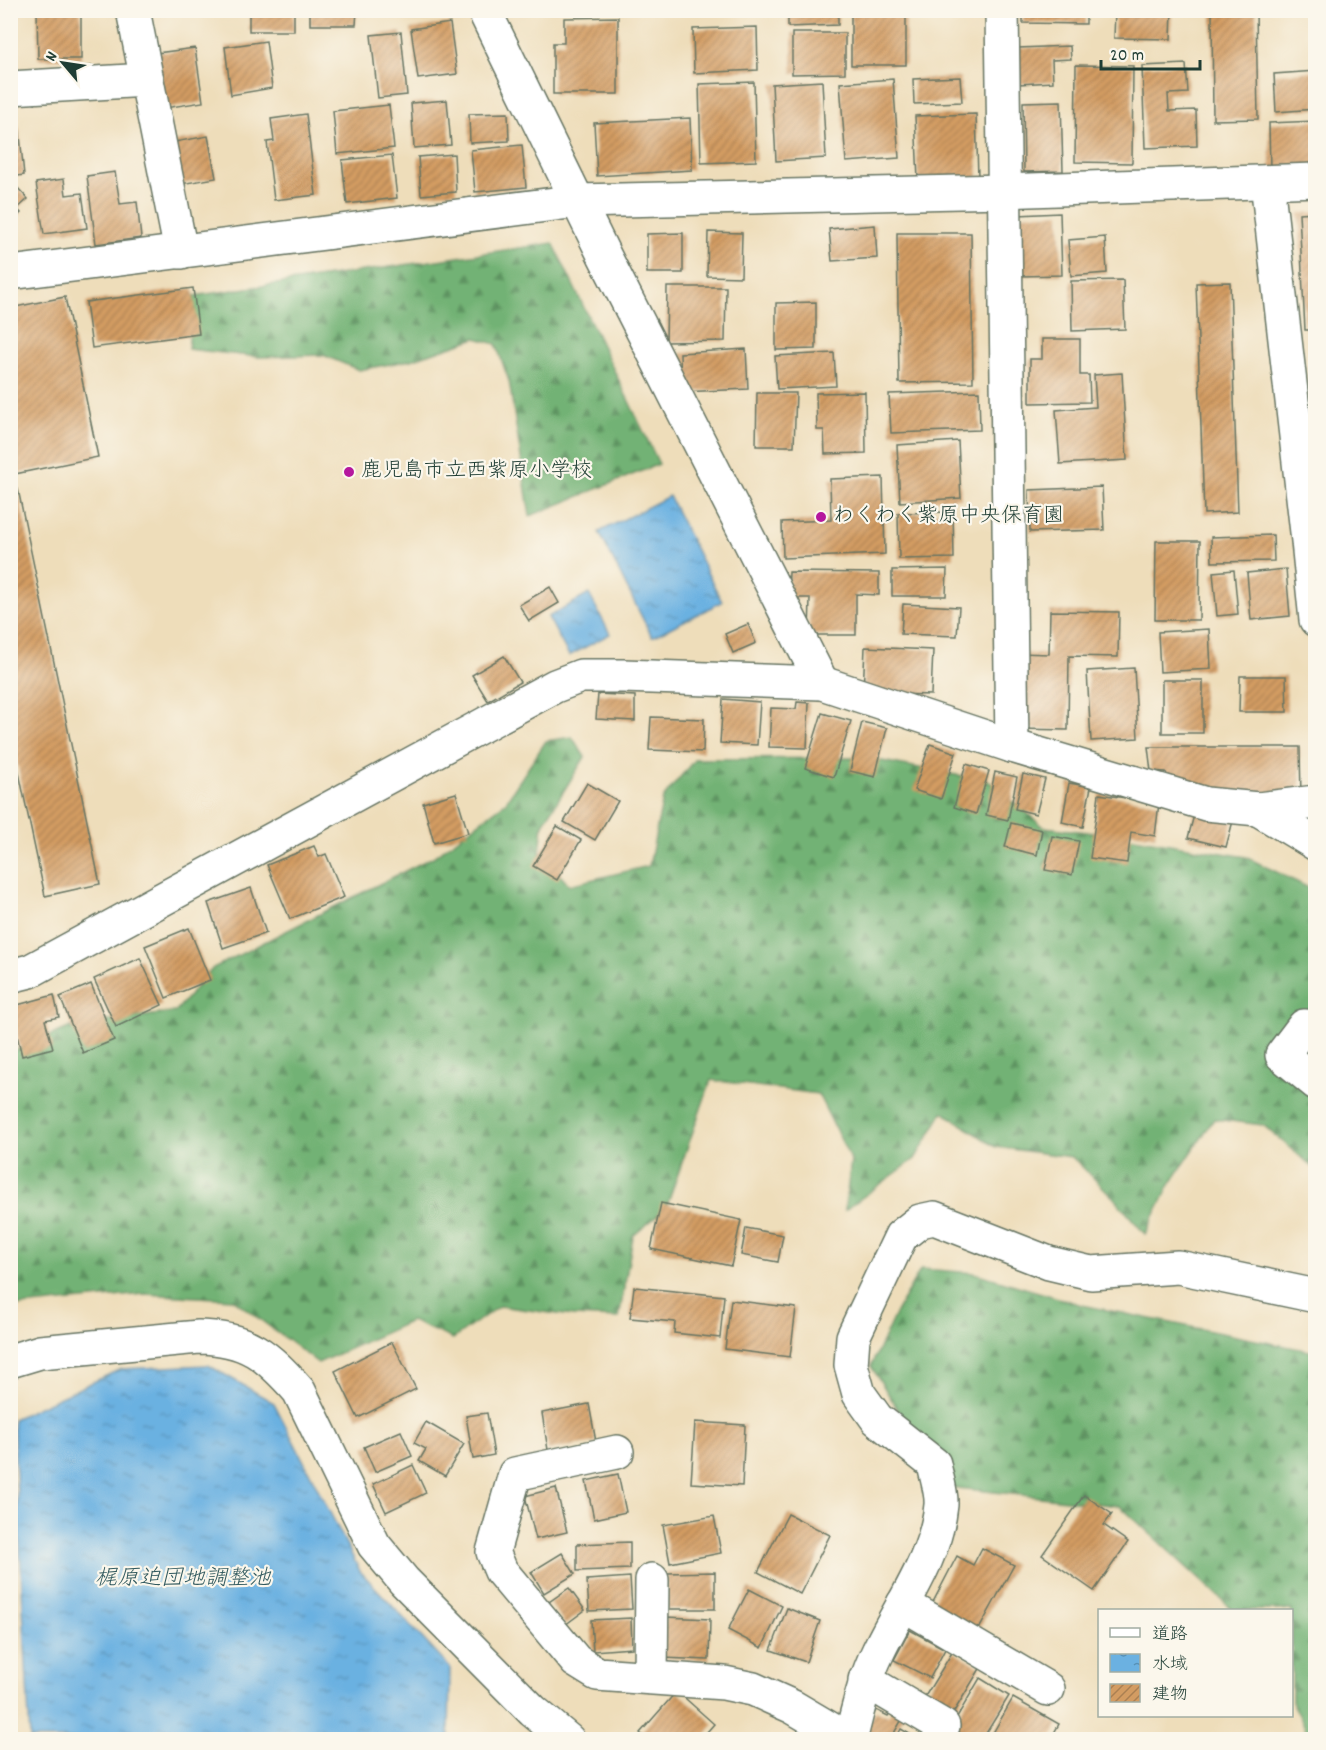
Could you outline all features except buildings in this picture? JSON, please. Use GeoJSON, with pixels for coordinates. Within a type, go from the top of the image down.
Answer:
{"type":"FeatureCollection","features":[{"type":"Feature","properties":{"kind":"street"},"geometry":{"type":"LineString","coordinates":[[133,10],[182,252]]}},
{"type":"Feature","properties":{"kind":"street"},"geometry":{"type":"LineString","coordinates":[[484,10],[605,257],[822,683]]}},
{"type":"Feature","properties":{"kind":"street"},"geometry":{"type":"LineString","coordinates":[[1002,10],[1012,746]]}},
{"type":"Feature","properties":{"kind":"street"},"geometry":{"type":"LineString","coordinates":[[10,88],[147,80]]}},
{"type":"Feature","properties":{"kind":"street"},"geometry":{"type":"LineString","coordinates":[[10,273],[578,201],[1004,191],[1316,180]]}},
{"type":"Feature","properties":{"kind":"street"},"geometry":{"type":"LineString","coordinates":[[1267,182],[1316,620]]}},
{"type":"Feature","properties":{"kind":"street"},"geometry":{"type":"LineString","coordinates":[[10,976],[30,971],[555,686],[581,676],[822,683],[1012,746],[1206,804],[1258,809],[1316,801]]}},
{"type":"Feature","properties":{"kind":"street"},"geometry":{"type":"LineString","coordinates":[[1258,809],[1316,844]]}},
{"type":"Feature","properties":{"kind":"street"},"geometry":{"type":"LineString","coordinates":[[1316,1027],[1304,1026],[1282,1055],[1316,1083]]}},
{"type":"Feature","properties":{"kind":"street"},"geometry":{"type":"LineString","coordinates":[[617,1452],[515,1474],[493,1552],[501,1571],[576,1661],[597,1674],[724,1683],[753,1689],[793,1707],[849,1740],[866,1680],[922,1567],[935,1534],[941,1503],[934,1464],[877,1419],[859,1394],[851,1365],[853,1337],[901,1236],[920,1221],[934,1218],[1049,1263],[1091,1273],[1178,1267],[1316,1296]]}},
{"type":"Feature","properties":{"kind":"street"},"geometry":{"type":"LineString","coordinates":[[10,1361],[40,1352],[199,1337],[240,1342],[260,1354],[281,1370],[299,1390],[374,1545],[404,1581],[533,1711],[567,1740]]}},
{"type":"Feature","properties":{"kind":"street"},"geometry":{"type":"LineString","coordinates":[[651,1677],[652,1580]]}},
{"type":"Feature","properties":{"kind":"street"},"geometry":{"type":"LineString","coordinates":[[903,1604],[1048,1689]]}},
{"type":"Feature","properties":{"kind":"street"},"geometry":{"type":"LineString","coordinates":[[866,1680],[943,1726]]}},
{"type":"Feature","properties":{"kind":"green space"},"geometry":{"type":"Polygon","coordinates":[[[553,243],[659,464],[530,516],[509,381],[496,344],[476,338],[411,360],[359,370],[323,355],[259,357],[188,349],[194,296],[553,243]]]}},
{"type":"Feature","properties":{"kind":"green space"},"geometry":{"type":"Polygon","coordinates":[[[572,737],[585,757],[543,824],[540,853],[569,885],[649,866],[663,798],[695,759],[866,758],[988,781],[1044,827],[1122,836],[1246,857],[1315,891],[1315,1169],[1263,1125],[1214,1119],[1171,1183],[1145,1234],[1113,1197],[1072,1157],[996,1147],[943,1112],[915,1159],[845,1210],[851,1160],[818,1094],[711,1080],[666,1208],[633,1236],[619,1318],[573,1316],[499,1306],[453,1339],[411,1321],[318,1363],[233,1299],[144,1294],[11,1307],[11,1052],[76,1025],[175,1012],[213,968],[433,857],[505,803],[546,741],[572,737]]]}},
{"type":"Feature","properties":{"kind":"green space"},"geometry":{"type":"Polygon","coordinates":[[[921,1269],[975,1273],[1082,1305],[1315,1352],[1315,1739],[1311,1739],[1293,1703],[1293,1609],[1232,1609],[1120,1506],[949,1487],[871,1366],[896,1312],[921,1269]]]}},
{"type":"Feature","properties":{"kind":"water"},"geometry":{"type":"Polygon","coordinates":[[[669,496],[722,602],[652,637],[599,532],[669,496]]]}},
{"type":"Feature","properties":{"kind":"water"},"geometry":{"type":"Polygon","coordinates":[[[589,594],[610,634],[569,656],[548,617],[589,594]]]}},
{"type":"Feature","properties":{"kind":"water","name":"梶原迫団地調整池"},"geometry":{"type":"Polygon","coordinates":[[[208,1365],[274,1403],[360,1571],[450,1668],[449,1739],[30,1739],[13,1419],[121,1369],[208,1365]]]}},
{"type":"Feature","properties":{"kind":"place","name":"鹿児島市立西紫原小学校"},"geometry":{"type":"Point","coordinates":[349,472]}},
{"type":"Feature","properties":{"kind":"place","name":"わくわく紫原中央保育園"},"geometry":{"type":"Point","coordinates":[821,517]}}]}
